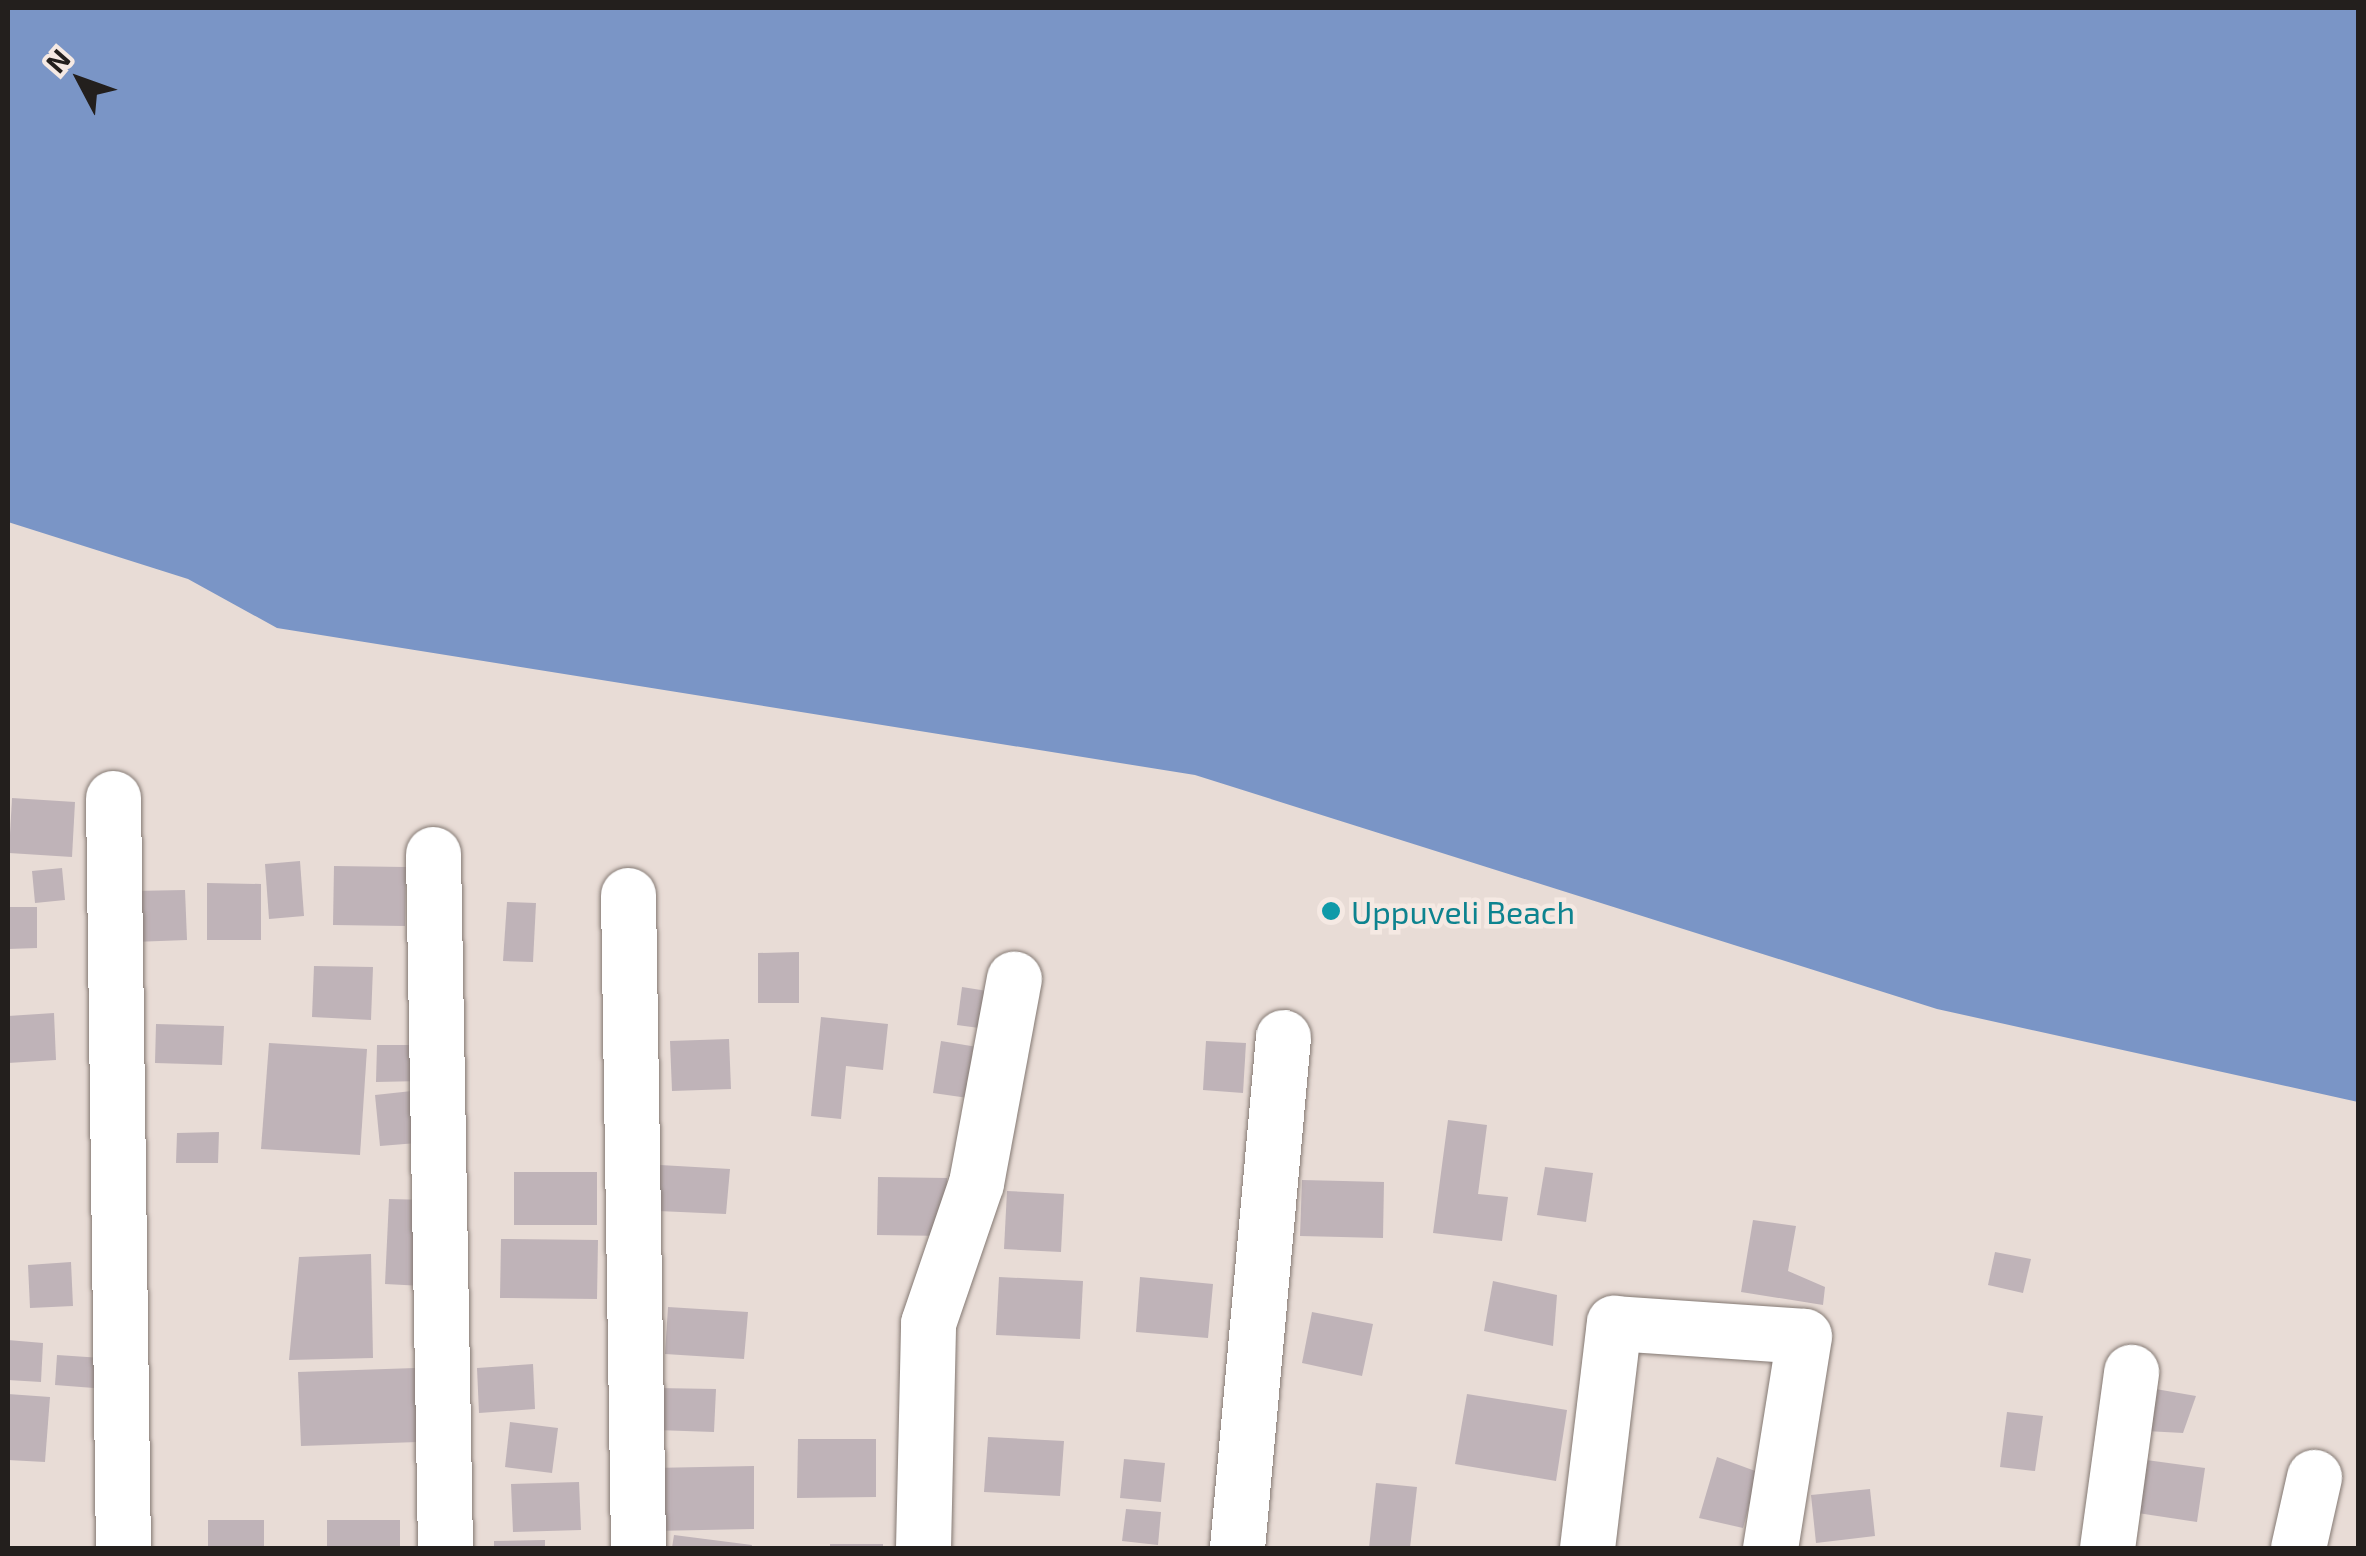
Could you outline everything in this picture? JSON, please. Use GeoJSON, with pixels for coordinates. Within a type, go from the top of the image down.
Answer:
{"type":"FeatureCollection","features":[{"type":"Feature","properties":{"kind":"street"},"geometry":{"type":"LineString","coordinates":[[113,798],[123,1548]]}},
{"type":"Feature","properties":{"kind":"street"},"geometry":{"type":"LineString","coordinates":[[433,854],[445,1548]]}},
{"type":"Feature","properties":{"kind":"street"},"geometry":{"type":"LineString","coordinates":[[628,896],[638,1548]]}},
{"type":"Feature","properties":{"kind":"street"},"geometry":{"type":"LineString","coordinates":[[924,1548],[928,1323],[976,1183],[1014,978]]}},
{"type":"Feature","properties":{"kind":"street"},"geometry":{"type":"LineString","coordinates":[[1237,1548],[1282,1038]]}},
{"type":"Feature","properties":{"kind":"street"},"geometry":{"type":"LineString","coordinates":[[1588,1548],[1614,1323],[1804,1336],[1770,1548]]}},
{"type":"Feature","properties":{"kind":"street"},"geometry":{"type":"LineString","coordinates":[[2107,1548],[2131,1372]]}},
{"type":"Feature","properties":{"kind":"street"},"geometry":{"type":"LineString","coordinates":[[2298,1548],[2314,1477]]}},
{"type":"Feature","properties":{"kind":"water"},"geometry":{"type":"Polygon","coordinates":[[[8,8],[2358,8],[2358,1102],[1937,1009],[1195,775],[277,628],[188,579],[8,522],[8,8]]]}},
{"type":"Feature","properties":{"kind":"building"},"geometry":{"type":"Polygon","coordinates":[[[12,798],[75,802],[72,857],[9,853],[12,798]]]}},
{"type":"Feature","properties":{"kind":"building"},"geometry":{"type":"Polygon","coordinates":[[[300,861],[304,916],[269,919],[265,864],[300,861]]]}},
{"type":"Feature","properties":{"kind":"building"},"geometry":{"type":"Polygon","coordinates":[[[334,866],[406,867],[405,926],[333,925],[334,866]]]}},
{"type":"Feature","properties":{"kind":"building"},"geometry":{"type":"Polygon","coordinates":[[[62,868],[65,900],[35,903],[32,871],[62,868]]]}},
{"type":"Feature","properties":{"kind":"building"},"geometry":{"type":"Polygon","coordinates":[[[207,883],[261,884],[261,940],[207,940],[207,883]]]}},
{"type":"Feature","properties":{"kind":"building"},"geometry":{"type":"Polygon","coordinates":[[[185,890],[187,940],[133,942],[132,891],[185,890]]]}},
{"type":"Feature","properties":{"kind":"building"},"geometry":{"type":"Polygon","coordinates":[[[507,902],[536,903],[533,962],[503,961],[507,902]]]}},
{"type":"Feature","properties":{"kind":"building"},"geometry":{"type":"Polygon","coordinates":[[[8,907],[37,907],[37,948],[8,949],[8,907]]]}},
{"type":"Feature","properties":{"kind":"building"},"geometry":{"type":"Polygon","coordinates":[[[799,952],[799,1003],[758,1003],[758,953],[799,952]]]}},
{"type":"Feature","properties":{"kind":"building"},"geometry":{"type":"Polygon","coordinates":[[[314,966],[373,967],[371,1020],[312,1017],[314,966]]]}},
{"type":"Feature","properties":{"kind":"building"},"geometry":{"type":"Polygon","coordinates":[[[962,987],[1000,993],[994,1030],[957,1025],[962,987]]]}},
{"type":"Feature","properties":{"kind":"building"},"geometry":{"type":"Polygon","coordinates":[[[54,1013],[56,1060],[8,1063],[8,1016],[54,1013]]]}},
{"type":"Feature","properties":{"kind":"building"},"geometry":{"type":"Polygon","coordinates":[[[821,1017],[888,1024],[883,1070],[846,1066],[841,1119],[811,1116],[821,1017]]]}},
{"type":"Feature","properties":{"kind":"building"},"geometry":{"type":"Polygon","coordinates":[[[156,1024],[224,1026],[222,1065],[155,1063],[156,1024]]]}},
{"type":"Feature","properties":{"kind":"building"},"geometry":{"type":"Polygon","coordinates":[[[729,1039],[731,1089],[672,1091],[670,1041],[729,1039]]]}},
{"type":"Feature","properties":{"kind":"building"},"geometry":{"type":"Polygon","coordinates":[[[941,1041],[989,1049],[982,1100],[933,1093],[941,1041]]]}},
{"type":"Feature","properties":{"kind":"building"},"geometry":{"type":"Polygon","coordinates":[[[1206,1041],[1246,1043],[1243,1093],[1203,1090],[1206,1041]]]}},
{"type":"Feature","properties":{"kind":"building"},"geometry":{"type":"Polygon","coordinates":[[[269,1043],[367,1049],[360,1155],[261,1149],[269,1043]]]}},
{"type":"Feature","properties":{"kind":"building"},"geometry":{"type":"Polygon","coordinates":[[[377,1045],[423,1045],[422,1081],[376,1082],[377,1045]]]}},
{"type":"Feature","properties":{"kind":"building"},"geometry":{"type":"Polygon","coordinates":[[[412,1091],[417,1143],[380,1146],[375,1095],[412,1091]]]}},
{"type":"Feature","properties":{"kind":"building"},"geometry":{"type":"Polygon","coordinates":[[[1448,1120],[1487,1125],[1478,1194],[1508,1197],[1502,1241],[1433,1233],[1448,1120]]]}},
{"type":"Feature","properties":{"kind":"building"},"geometry":{"type":"Polygon","coordinates":[[[219,1132],[218,1163],[176,1163],[177,1133],[219,1132]]]}},
{"type":"Feature","properties":{"kind":"building"},"geometry":{"type":"Polygon","coordinates":[[[660,1165],[730,1169],[726,1214],[658,1211],[660,1165]]]}},
{"type":"Feature","properties":{"kind":"building"},"geometry":{"type":"Polygon","coordinates":[[[1545,1167],[1593,1173],[1586,1222],[1537,1215],[1545,1167]]]}},
{"type":"Feature","properties":{"kind":"building"},"geometry":{"type":"Polygon","coordinates":[[[514,1172],[597,1172],[597,1225],[514,1225],[514,1172]]]}},
{"type":"Feature","properties":{"kind":"building"},"geometry":{"type":"Polygon","coordinates":[[[878,1177],[947,1178],[946,1236],[877,1235],[878,1177]]]}},
{"type":"Feature","properties":{"kind":"building"},"geometry":{"type":"Polygon","coordinates":[[[1302,1180],[1384,1182],[1383,1238],[1300,1236],[1302,1180]]]}},
{"type":"Feature","properties":{"kind":"building"},"geometry":{"type":"Polygon","coordinates":[[[1007,1191],[1064,1194],[1061,1252],[1004,1249],[1007,1191]]]}},
{"type":"Feature","properties":{"kind":"building"},"geometry":{"type":"Polygon","coordinates":[[[389,1199],[429,1200],[423,1286],[385,1284],[389,1199]]]}},
{"type":"Feature","properties":{"kind":"building"},"geometry":{"type":"Polygon","coordinates":[[[1753,1220],[1796,1226],[1788,1271],[1825,1287],[1823,1305],[1741,1292],[1753,1220]]]}},
{"type":"Feature","properties":{"kind":"building"},"geometry":{"type":"Polygon","coordinates":[[[501,1239],[598,1240],[597,1299],[500,1298],[501,1239]]]}},
{"type":"Feature","properties":{"kind":"building"},"geometry":{"type":"Polygon","coordinates":[[[1995,1252],[2031,1259],[2023,1293],[1988,1285],[1995,1252]]]}},
{"type":"Feature","properties":{"kind":"building"},"geometry":{"type":"Polygon","coordinates":[[[371,1254],[373,1358],[289,1360],[299,1257],[371,1254]]]}},
{"type":"Feature","properties":{"kind":"building"},"geometry":{"type":"Polygon","coordinates":[[[71,1262],[73,1306],[30,1308],[28,1265],[71,1262]]]}},
{"type":"Feature","properties":{"kind":"building"},"geometry":{"type":"Polygon","coordinates":[[[999,1277],[1083,1281],[1080,1339],[996,1335],[999,1277]]]}},
{"type":"Feature","properties":{"kind":"building"},"geometry":{"type":"Polygon","coordinates":[[[1140,1277],[1213,1284],[1208,1338],[1136,1332],[1140,1277]]]}},
{"type":"Feature","properties":{"kind":"building"},"geometry":{"type":"Polygon","coordinates":[[[1493,1281],[1557,1295],[1553,1346],[1484,1331],[1493,1281]]]}},
{"type":"Feature","properties":{"kind":"building"},"geometry":{"type":"Polygon","coordinates":[[[668,1307],[748,1312],[744,1359],[665,1354],[668,1307]]]}},
{"type":"Feature","properties":{"kind":"building"},"geometry":{"type":"Polygon","coordinates":[[[1312,1312],[1373,1324],[1362,1376],[1302,1363],[1312,1312]]]}},
{"type":"Feature","properties":{"kind":"building"},"geometry":{"type":"Polygon","coordinates":[[[8,1340],[43,1343],[41,1382],[8,1380],[8,1340]]]}},
{"type":"Feature","properties":{"kind":"building"},"geometry":{"type":"Polygon","coordinates":[[[57,1355],[102,1358],[107,1389],[55,1385],[57,1355]]]}},
{"type":"Feature","properties":{"kind":"building"},"geometry":{"type":"Polygon","coordinates":[[[533,1364],[535,1409],[479,1413],[477,1368],[533,1364]]]}},
{"type":"Feature","properties":{"kind":"building"},"geometry":{"type":"Polygon","coordinates":[[[415,1368],[418,1442],[301,1446],[298,1372],[415,1368]]]}},
{"type":"Feature","properties":{"kind":"building"},"geometry":{"type":"Polygon","coordinates":[[[657,1388],[716,1389],[714,1432],[656,1430],[657,1388]]]}},
{"type":"Feature","properties":{"kind":"building"},"geometry":{"type":"Polygon","coordinates":[[[2150,1388],[2196,1396],[2183,1433],[2146,1431],[2150,1388]]]}},
{"type":"Feature","properties":{"kind":"building"},"geometry":{"type":"Polygon","coordinates":[[[8,1394],[50,1397],[45,1462],[8,1460],[8,1394]]]}},
{"type":"Feature","properties":{"kind":"building"},"geometry":{"type":"Polygon","coordinates":[[[1467,1394],[1567,1410],[1556,1481],[1455,1464],[1467,1394]]]}},
{"type":"Feature","properties":{"kind":"building"},"geometry":{"type":"Polygon","coordinates":[[[2007,1412],[2043,1416],[2035,1471],[2000,1467],[2007,1412]]]}},
{"type":"Feature","properties":{"kind":"building"},"geometry":{"type":"Polygon","coordinates":[[[510,1422],[558,1428],[552,1473],[505,1467],[510,1422]]]}},
{"type":"Feature","properties":{"kind":"building"},"geometry":{"type":"Polygon","coordinates":[[[988,1437],[1064,1441],[1060,1496],[984,1492],[988,1437]]]}},
{"type":"Feature","properties":{"kind":"building"},"geometry":{"type":"Polygon","coordinates":[[[798,1439],[876,1439],[876,1497],[797,1498],[798,1439]]]}},
{"type":"Feature","properties":{"kind":"building"},"geometry":{"type":"Polygon","coordinates":[[[1717,1457],[1758,1472],[1743,1528],[1699,1518],[1717,1457]]]}},
{"type":"Feature","properties":{"kind":"building"},"geometry":{"type":"Polygon","coordinates":[[[1124,1459],[1165,1463],[1161,1502],[1120,1498],[1124,1459]]]}},
{"type":"Feature","properties":{"kind":"building"},"geometry":{"type":"Polygon","coordinates":[[[2139,1459],[2205,1468],[2197,1522],[2131,1512],[2139,1459]]]}},
{"type":"Feature","properties":{"kind":"building"},"geometry":{"type":"Polygon","coordinates":[[[754,1466],[754,1529],[651,1531],[651,1468],[754,1466]]]}},
{"type":"Feature","properties":{"kind":"building"},"geometry":{"type":"Polygon","coordinates":[[[579,1482],[581,1530],[513,1532],[511,1484],[579,1482]]]}},
{"type":"Feature","properties":{"kind":"building"},"geometry":{"type":"Polygon","coordinates":[[[1376,1483],[1417,1487],[1410,1548],[1369,1548],[1376,1483]]]}},
{"type":"Feature","properties":{"kind":"building"},"geometry":{"type":"Polygon","coordinates":[[[1870,1489],[1875,1536],[1816,1543],[1811,1495],[1870,1489]]]}},
{"type":"Feature","properties":{"kind":"building"},"geometry":{"type":"Polygon","coordinates":[[[1126,1509],[1161,1512],[1158,1545],[1122,1541],[1126,1509]]]}},
{"type":"Feature","properties":{"kind":"building"},"geometry":{"type":"Polygon","coordinates":[[[208,1520],[264,1520],[264,1548],[208,1548],[208,1520]]]}},
{"type":"Feature","properties":{"kind":"building"},"geometry":{"type":"Polygon","coordinates":[[[327,1520],[400,1520],[400,1548],[327,1548],[327,1520]]]}},
{"type":"Feature","properties":{"kind":"building"},"geometry":{"type":"Polygon","coordinates":[[[674,1535],[752,1545],[672,1548],[674,1535]]]}},
{"type":"Feature","properties":{"kind":"building"},"geometry":{"type":"Polygon","coordinates":[[[545,1540],[545,1548],[494,1548],[494,1541],[545,1540]]]}},
{"type":"Feature","properties":{"kind":"building"},"geometry":{"type":"Polygon","coordinates":[[[830,1544],[883,1544],[883,1548],[830,1548],[830,1544]]]}},
{"type":"Feature","properties":{"kind":"place","name":"Uppuveli Beach"},"geometry":{"type":"Point","coordinates":[1331,911]}}]}
